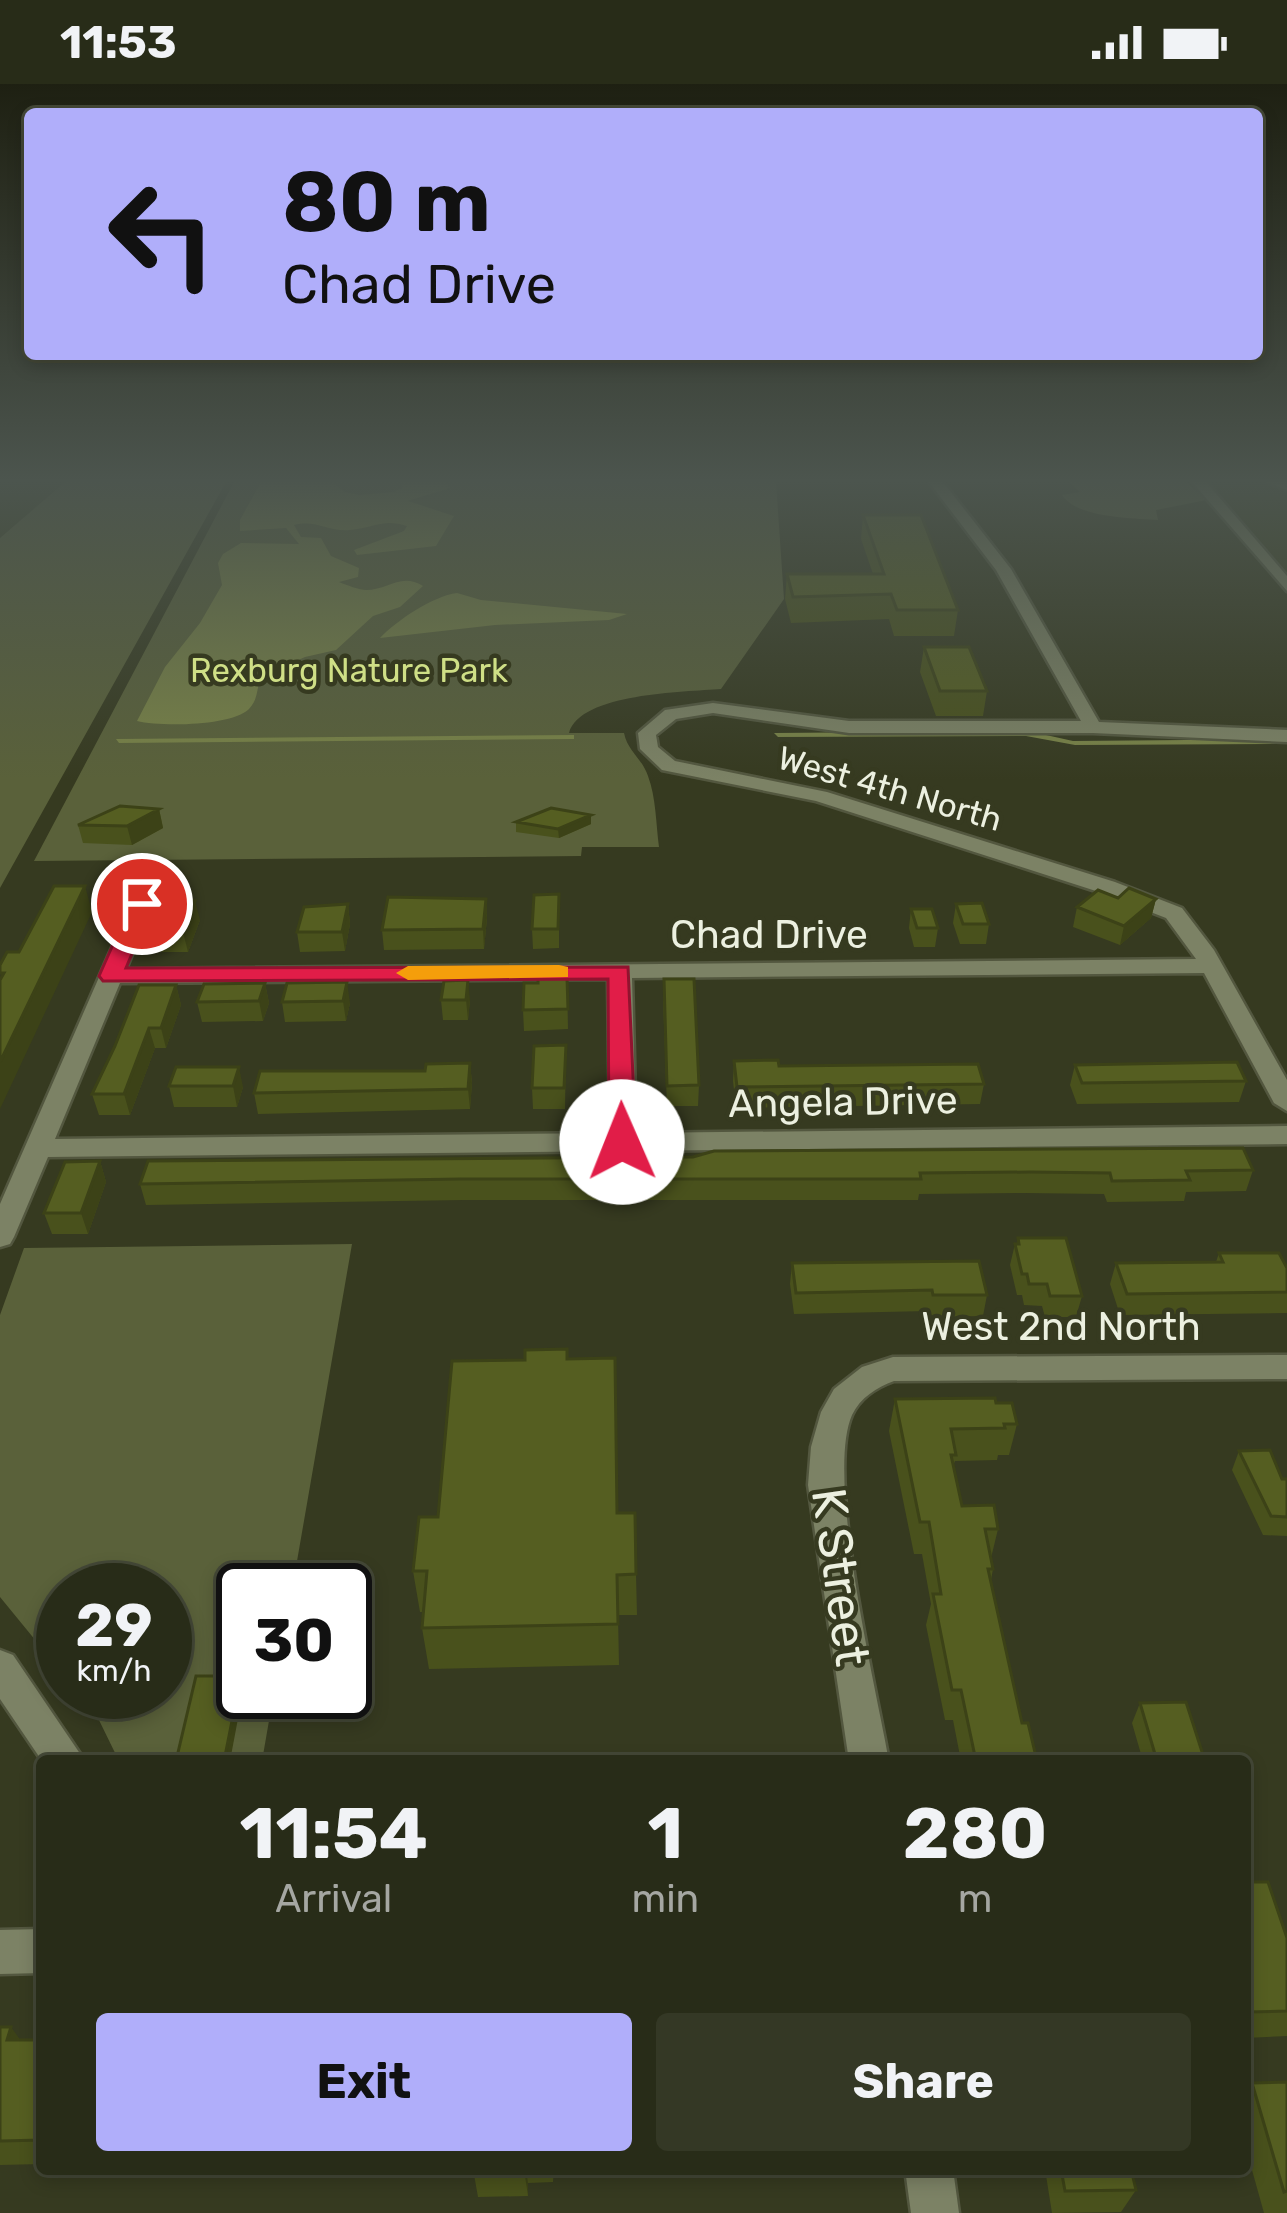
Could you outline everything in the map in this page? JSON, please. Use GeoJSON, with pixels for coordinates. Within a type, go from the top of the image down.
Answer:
{"type":"FeatureCollection","features":[{"type":"Feature","properties":{"kind":"street"},"geometry":{"type":"LineString","coordinates":[[1010,581],[1093,727],[1287,736]]}},
{"type":"Feature","properties":{"kind":"street","name":"West 4th North"},"geometry":{"type":"LineString","coordinates":[[1093,727],[849,728],[713,708],[671,714],[646,733],[650,749],[669,766],[820,796],[1154,904],[1183,920],[1211,966]]}},
{"type":"Feature","properties":{"kind":"street"},"geometry":{"type":"LineString","coordinates":[[0,1238],[142,904]]}},
{"type":"Feature","properties":{"kind":"street"},"geometry":{"type":"LineString","coordinates":[[1211,966],[1287,1103]]}},
{"type":"Feature","properties":{"kind":"street","name":"Chad Drive"},"geometry":{"type":"LineString","coordinates":[[111,976],[1211,966]]}},
{"type":"Feature","properties":{"kind":"street"},"geometry":{"type":"LineString","coordinates":[[620,972],[622,1142]]}},
{"type":"Feature","properties":{"kind":"street","name":"Angela Drive"},"geometry":{"type":"LineString","coordinates":[[39,1148],[1287,1135]]}},
{"type":"Feature","properties":{"kind":"street","name":"West 2nd North"},"geometry":{"type":"LineString","coordinates":[[845,1398],[874,1373],[893,1369],[1287,1366]]}},
{"type":"Feature","properties":{"kind":"street","name":"K Street"},"geometry":{"type":"LineString","coordinates":[[845,1398],[825,1442],[825,1485],[868,1755]]}},
{"type":"Feature","properties":{"kind":"street"},"geometry":{"type":"LineString","coordinates":[[0,1667],[61,1755]]}},
{"type":"Feature","properties":{"kind":"street"},"geometry":{"type":"LineString","coordinates":[[0,1952],[36,1951]]}},
{"type":"Feature","properties":{"kind":"street"},"geometry":{"type":"LineString","coordinates":[[930,2175],[935,2213]]}},
{"type":"Feature","properties":{"kind":"green space"},"geometry":{"type":"Polygon","coordinates":[[[0,581],[171,581],[0,888],[0,581]]]}},
{"type":"Feature","properties":{"kind":"green space","name":"Rexburg Nature Park"},"geometry":{"type":"Polygon","coordinates":[[[182,581],[783,581],[784,599],[721,689],[612,702],[577,720],[569,733],[624,733],[651,784],[659,847],[582,847],[581,856],[34,861],[182,581]]]}},
{"type":"Feature","properties":{"kind":"green space"},"geometry":{"type":"Polygon","coordinates":[[[352,1244],[297,1563],[216,1563],[216,1719],[269,1719],[263,1755],[116,1755],[98,1719],[192,1719],[192,1563],[36,1563],[36,1641],[0,1597],[0,1315],[24,1248],[352,1244]]]}},
{"type":"Feature","properties":{"kind":"shaded area"},"geometry":{"type":"Polygon","coordinates":[[[221,581],[341,581],[366,590],[406,581],[423,586],[400,607],[373,616],[336,650],[305,657],[263,676],[252,705],[240,715],[196,724],[137,721],[165,667],[200,623],[221,581]]]}},
{"type":"Feature","properties":{"kind":"shaded area"},"geometry":{"type":"Polygon","coordinates":[[[457,593],[481,600],[627,614],[609,620],[495,625],[380,638],[416,610],[457,593]]]}},
{"type":"Feature","properties":{"kind":"shaded area"},"geometry":{"type":"Polygon","coordinates":[[[1028,731],[1073,741],[1287,739],[1287,744],[1075,745],[1026,736],[778,737],[774,733],[1028,731]]]}},
{"type":"Feature","properties":{"kind":"shaded area"},"geometry":{"type":"Polygon","coordinates":[[[574,735],[574,739],[119,743],[116,739],[574,735]]]}},
{"type":"Feature","properties":{"kind":"building"},"geometry":{"type":"Polygon","coordinates":[[[789,581],[947,581],[958,610],[897,610],[891,594],[793,597],[789,581]]]}},
{"type":"Feature","properties":{"kind":"building"},"geometry":{"type":"Polygon","coordinates":[[[924,647],[969,647],[987,691],[940,691],[924,647]]]}},
{"type":"Feature","properties":{"kind":"building"},"geometry":{"type":"Polygon","coordinates":[[[120,806],[159,809],[127,826],[78,825],[120,806]]]}},
{"type":"Feature","properties":{"kind":"building"},"geometry":{"type":"Polygon","coordinates":[[[551,808],[591,815],[558,829],[516,822],[551,808]]]}},
{"type":"Feature","properties":{"kind":"building"},"geometry":{"type":"Polygon","coordinates":[[[54,886],[85,886],[0,1062],[0,980],[4,973],[0,965],[7,952],[19,952],[54,886]]]}},
{"type":"Feature","properties":{"kind":"building"},"geometry":{"type":"Polygon","coordinates":[[[1129,888],[1156,899],[1124,926],[1077,907],[1098,890],[1118,898],[1129,888]]]}},
{"type":"Feature","properties":{"kind":"building"},"geometry":{"type":"Polygon","coordinates":[[[559,894],[558,929],[532,929],[534,895],[559,894]]]}},
{"type":"Feature","properties":{"kind":"building"},"geometry":{"type":"Polygon","coordinates":[[[388,897],[486,899],[483,929],[382,930],[388,897]]]}},
{"type":"Feature","properties":{"kind":"building"},"geometry":{"type":"Polygon","coordinates":[[[170,901],[195,901],[183,932],[157,932],[170,901]]]}},
{"type":"Feature","properties":{"kind":"building"},"geometry":{"type":"Polygon","coordinates":[[[982,903],[989,924],[963,924],[956,904],[982,903]]]}},
{"type":"Feature","properties":{"kind":"building"},"geometry":{"type":"Polygon","coordinates":[[[348,904],[342,932],[297,932],[304,907],[348,904]]]}},
{"type":"Feature","properties":{"kind":"building"},"geometry":{"type":"Polygon","coordinates":[[[911,909],[932,909],[938,928],[917,928],[911,909]]]}},
{"type":"Feature","properties":{"kind":"building"},"geometry":{"type":"Polygon","coordinates":[[[567,977],[568,1009],[523,1010],[524,983],[567,977]]]}},
{"type":"Feature","properties":{"kind":"building"},"geometry":{"type":"Polygon","coordinates":[[[664,979],[694,979],[699,1085],[667,1086],[664,979]]]}},
{"type":"Feature","properties":{"kind":"building"},"geometry":{"type":"Polygon","coordinates":[[[468,980],[466,1000],[441,1000],[444,981],[468,980]]]}},
{"type":"Feature","properties":{"kind":"building"},"geometry":{"type":"Polygon","coordinates":[[[347,982],[343,1001],[282,1002],[287,983],[347,982]]]}},
{"type":"Feature","properties":{"kind":"building"},"geometry":{"type":"Polygon","coordinates":[[[265,983],[259,1001],[197,1002],[204,984],[265,983]]]}},
{"type":"Feature","properties":{"kind":"building"},"geometry":{"type":"Polygon","coordinates":[[[139,985],[176,985],[161,1028],[149,1028],[124,1094],[92,1094],[115,1046],[139,985]]]}},
{"type":"Feature","properties":{"kind":"building"},"geometry":{"type":"Polygon","coordinates":[[[566,1045],[564,1088],[532,1088],[534,1046],[566,1045]]]}},
{"type":"Feature","properties":{"kind":"building"},"geometry":{"type":"Polygon","coordinates":[[[778,1060],[779,1066],[978,1064],[984,1084],[737,1087],[734,1061],[778,1060]]]}},
{"type":"Feature","properties":{"kind":"building"},"geometry":{"type":"Polygon","coordinates":[[[1237,1062],[1246,1081],[1082,1083],[1075,1065],[1237,1062]]]}},
{"type":"Feature","properties":{"kind":"building"},"geometry":{"type":"Polygon","coordinates":[[[470,1063],[468,1089],[254,1093],[260,1071],[425,1071],[426,1064],[470,1063]]]}},
{"type":"Feature","properties":{"kind":"building"},"geometry":{"type":"Polygon","coordinates":[[[176,1067],[239,1067],[233,1086],[169,1086],[176,1067]]]}},
{"type":"Feature","properties":{"kind":"building"},"geometry":{"type":"Polygon","coordinates":[[[1243,1148],[1253,1170],[1186,1171],[1190,1180],[1112,1181],[1110,1173],[1030,1172],[920,1173],[921,1179],[140,1184],[148,1161],[1243,1148]]]}},
{"type":"Feature","properties":{"kind":"building"},"geometry":{"type":"Polygon","coordinates":[[[100,1161],[81,1213],[44,1213],[65,1162],[100,1161]]]}},
{"type":"Feature","properties":{"kind":"building"},"geometry":{"type":"Polygon","coordinates":[[[1018,1238],[1066,1238],[1082,1296],[1050,1296],[1047,1284],[1029,1284],[1027,1274],[1022,1274],[1015,1244],[1018,1238]]]}},
{"type":"Feature","properties":{"kind":"building"},"geometry":{"type":"Polygon","coordinates":[[[1219,1253],[1279,1253],[1287,1268],[1287,1292],[1127,1294],[1116,1263],[1223,1262],[1219,1253]]]}},
{"type":"Feature","properties":{"kind":"building"},"geometry":{"type":"Polygon","coordinates":[[[979,1261],[987,1295],[933,1295],[932,1290],[796,1293],[792,1263],[979,1261]]]}},
{"type":"Feature","properties":{"kind":"building"},"geometry":{"type":"Polygon","coordinates":[[[567,1349],[567,1359],[615,1358],[617,1513],[635,1513],[636,1574],[617,1575],[618,1624],[422,1628],[427,1571],[413,1571],[419,1517],[438,1517],[452,1361],[525,1360],[525,1350],[567,1349]]]}},
{"type":"Feature","properties":{"kind":"building"},"geometry":{"type":"Polygon","coordinates":[[[995,1398],[996,1403],[1012,1403],[1017,1424],[951,1429],[956,1455],[951,1455],[962,1506],[994,1505],[998,1529],[985,1529],[993,1569],[988,1569],[1022,1723],[1028,1723],[1036,1755],[975,1755],[961,1690],[952,1690],[933,1594],[941,1594],[929,1522],[920,1522],[895,1399],[995,1398]]]}},
{"type":"Feature","properties":{"kind":"building"},"geometry":{"type":"Polygon","coordinates":[[[1270,1450],[1282,1479],[1287,1479],[1287,1517],[1271,1516],[1239,1451],[1270,1450]]]}},
{"type":"Feature","properties":{"kind":"building"},"geometry":{"type":"Polygon","coordinates":[[[196,1676],[216,1676],[216,1719],[232,1719],[225,1755],[177,1755],[186,1719],[192,1719],[196,1676]]]}},
{"type":"Feature","properties":{"kind":"building"},"geometry":{"type":"Polygon","coordinates":[[[1186,1702],[1203,1755],[1155,1755],[1140,1703],[1186,1702]]]}},
{"type":"Feature","properties":{"kind":"building"},"geometry":{"type":"Polygon","coordinates":[[[1251,1882],[1268,1882],[1287,1938],[1287,2011],[1251,2012],[1251,1882]]]}},
{"type":"Feature","properties":{"kind":"building"},"geometry":{"type":"Polygon","coordinates":[[[0,2027],[11,2027],[7,2040],[36,2040],[36,2140],[0,2141],[0,2027]]]}},
{"type":"Feature","properties":{"kind":"building"},"geometry":{"type":"Polygon","coordinates":[[[1287,2082],[1287,2191],[1284,2192],[1252,2083],[1287,2082]]]}},
{"type":"Feature","properties":{"kind":"building"},"geometry":{"type":"Polygon","coordinates":[[[1062,2175],[1132,2175],[1136,2190],[1065,2191],[1062,2175]]]}},
{"type":"Feature","properties":{"kind":"slow traffic"},"geometry":{"type":"LineString","coordinates":[[408,973],[559,972]]}},
{"type":"Feature","properties":{"kind":"route"},"geometry":{"type":"LineString","coordinates":[[142,904],[111,976],[620,972],[622,1142]]}}]}
